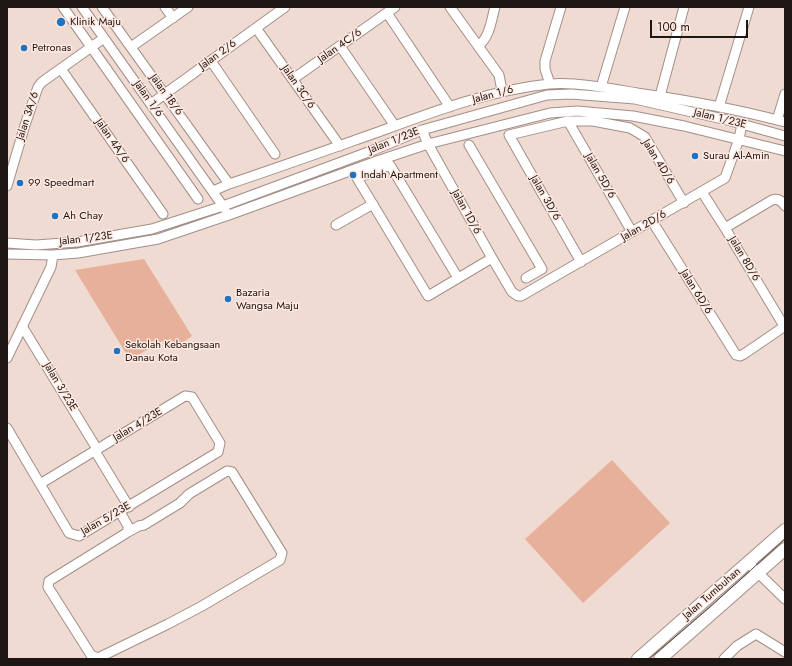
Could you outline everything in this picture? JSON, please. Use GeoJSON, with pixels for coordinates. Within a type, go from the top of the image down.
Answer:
{"type":"FeatureCollection","features":[{"type":"Feature","properties":{"kind":"main road","name":"Jalan Tumbuhan"},"geometry":{"type":"LineString","coordinates":[[638,659],[785,530]]}},
{"type":"Feature","properties":{"kind":"main road"},"geometry":{"type":"LineString","coordinates":[[770,543],[764,552],[766,559],[770,560],[782,552]]}},
{"type":"Feature","properties":{"kind":"main road","name":"Jalan Tumbuhan"},"geometry":{"type":"LineString","coordinates":[[660,659],[782,552]]}},
{"type":"Feature","properties":{"kind":"main road"},"geometry":{"type":"LineString","coordinates":[[731,577],[740,575],[744,578],[742,588]]}},
{"type":"Feature","properties":{"kind":"street"},"geometry":{"type":"LineString","coordinates":[[63,7],[198,198]]}},
{"type":"Feature","properties":{"kind":"street","name":"Jalan 1/6"},"geometry":{"type":"LineString","coordinates":[[82,7],[229,215]]}},
{"type":"Feature","properties":{"kind":"street","name":"Jalan 1B/6"},"geometry":{"type":"LineString","coordinates":[[102,7],[229,184]]}},
{"type":"Feature","properties":{"kind":"street"},"geometry":{"type":"LineString","coordinates":[[165,7],[173,18]]}},
{"type":"Feature","properties":{"kind":"street"},"geometry":{"type":"LineString","coordinates":[[131,47],[188,7]]}},
{"type":"Feature","properties":{"kind":"street","name":"Jalan 2/6"},"geometry":{"type":"LineString","coordinates":[[151,104],[285,7]]}},
{"type":"Feature","properties":{"kind":"street","name":"Jalan 4C/6"},"geometry":{"type":"LineString","coordinates":[[293,79],[395,7]]}},
{"type":"Feature","properties":{"kind":"street"},"geometry":{"type":"LineString","coordinates":[[450,7],[499,75],[502,92]]}},
{"type":"Feature","properties":{"kind":"street"},"geometry":{"type":"LineString","coordinates":[[478,46],[486,38],[495,7]]}},
{"type":"Feature","properties":{"kind":"street"},"geometry":{"type":"LineString","coordinates":[[550,84],[545,69],[545,61],[560,7]]}},
{"type":"Feature","properties":{"kind":"street"},"geometry":{"type":"LineString","coordinates":[[601,87],[625,7]]}},
{"type":"Feature","properties":{"kind":"street"},"geometry":{"type":"LineString","coordinates":[[660,96],[684,7]]}},
{"type":"Feature","properties":{"kind":"street"},"geometry":{"type":"LineString","coordinates":[[719,107],[749,7]]}},
{"type":"Feature","properties":{"kind":"street"},"geometry":{"type":"LineString","coordinates":[[387,13],[450,107]]}},
{"type":"Feature","properties":{"kind":"street","name":"Jalan 3C/6"},"geometry":{"type":"LineString","coordinates":[[256,28],[340,146]]}},
{"type":"Feature","properties":{"kind":"street","name":"Jalan 3A/6"},"geometry":{"type":"LineString","coordinates":[[7,186],[38,87],[42,82],[104,38]]}},
{"type":"Feature","properties":{"kind":"street"},"geometry":{"type":"LineString","coordinates":[[340,46],[395,126]]}},
{"type":"Feature","properties":{"kind":"street"},"geometry":{"type":"LineString","coordinates":[[210,61],[275,154]]}},
{"type":"Feature","properties":{"kind":"street","name":"Jalan 4A/6"},"geometry":{"type":"LineString","coordinates":[[61,69],[163,214]]}},
{"type":"Feature","properties":{"kind":"street","name":"Jalan 1/6"},"geometry":{"type":"LineString","coordinates":[[213,191],[229,184],[450,107],[502,92],[550,84],[579,84],[660,96],[781,121]]}},
{"type":"Feature","properties":{"kind":"street","name":"Jalan 1/23E"},"geometry":{"type":"LineString","coordinates":[[7,243],[36,244],[77,242],[152,229],[223,206],[422,130],[547,95],[578,94],[635,99],[742,124],[785,136]]}},
{"type":"Feature","properties":{"kind":"street"},"geometry":{"type":"LineString","coordinates":[[781,121],[785,94]]}},
{"type":"Feature","properties":{"kind":"street","name":"Jalan 1/23E"},"geometry":{"type":"LineString","coordinates":[[7,254],[53,255],[158,239],[428,144],[550,113],[577,111],[633,116],[739,139],[785,152]]}},
{"type":"Feature","properties":{"kind":"street","name":"Jalan 4D/6"},"geometry":{"type":"LineString","coordinates":[[509,135],[568,121],[593,121],[630,128],[645,137],[684,203]]}},
{"type":"Feature","properties":{"kind":"street","name":"Jalan 5D/6"},"geometry":{"type":"LineString","coordinates":[[568,121],[632,232]]}},
{"type":"Feature","properties":{"kind":"street","name":"Jalan 2D/6"},"geometry":{"type":"LineString","coordinates":[[512,292],[518,296],[524,295],[725,178],[739,139],[742,124]]}},
{"type":"Feature","properties":{"kind":"street","name":"Jalan 1D/6"},"geometry":{"type":"LineString","coordinates":[[422,130],[428,144],[512,292]]}},
{"type":"Feature","properties":{"kind":"street","name":"Jalan 3D/6"},"geometry":{"type":"LineString","coordinates":[[509,135],[581,262]]}},
{"type":"Feature","properties":{"kind":"street"},"geometry":{"type":"LineString","coordinates":[[469,145],[542,269],[526,278]]}},
{"type":"Feature","properties":{"kind":"street"},"geometry":{"type":"LineString","coordinates":[[458,278],[390,165],[357,178],[428,296],[492,258]]}},
{"type":"Feature","properties":{"kind":"street","name":"Jalan 8D/6"},"geometry":{"type":"LineString","coordinates":[[702,192],[726,228],[785,326]]}},
{"type":"Feature","properties":{"kind":"street"},"geometry":{"type":"LineString","coordinates":[[726,228],[772,200],[780,201],[785,206]]}},
{"type":"Feature","properties":{"kind":"street"},"geometry":{"type":"LineString","coordinates":[[336,225],[373,204]]}},
{"type":"Feature","properties":{"kind":"street","name":"Jalan 6D/6"},"geometry":{"type":"LineString","coordinates":[[652,221],[736,355],[740,356],[744,354],[785,326]]}},
{"type":"Feature","properties":{"kind":"street"},"geometry":{"type":"LineString","coordinates":[[7,358],[51,267],[53,255]]}},
{"type":"Feature","properties":{"kind":"street","name":"Jalan 3/23E"},"geometry":{"type":"LineString","coordinates":[[22,326],[96,450],[125,509]]}},
{"type":"Feature","properties":{"kind":"street","name":"Jalan 4/23E"},"geometry":{"type":"LineString","coordinates":[[40,484],[185,396],[192,397],[220,443]]}},
{"type":"Feature","properties":{"kind":"street","name":"Jalan 5/23E"},"geometry":{"type":"LineString","coordinates":[[7,428],[69,533],[79,536],[218,452],[220,443]]}},
{"type":"Feature","properties":{"kind":"street"},"geometry":{"type":"LineString","coordinates":[[227,471],[232,472],[282,553],[280,560],[202,606],[98,658],[91,655],[48,588],[49,581],[128,532],[144,525],[180,503],[189,494],[227,471]]}},
{"type":"Feature","properties":{"kind":"street"},"geometry":{"type":"LineString","coordinates":[[125,509],[133,522],[139,526]]}},
{"type":"Feature","properties":{"kind":"street"},"geometry":{"type":"LineString","coordinates":[[125,509],[128,532]]}},
{"type":"Feature","properties":{"kind":"street"},"geometry":{"type":"LineString","coordinates":[[748,563],[785,599]]}},
{"type":"Feature","properties":{"kind":"street"},"geometry":{"type":"LineString","coordinates":[[724,659],[736,646],[756,634],[785,652]]}},
{"type":"Feature","properties":{"kind":"shaded area"},"geometry":{"type":"Polygon","coordinates":[[[144,259],[192,336],[174,349],[162,341],[130,360],[75,270],[144,259]]]}},
{"type":"Feature","properties":{"kind":"shaded area"},"geometry":{"type":"Polygon","coordinates":[[[612,460],[670,523],[583,603],[525,539],[612,460]]]}},
{"type":"Feature","properties":{"kind":"tram line"},"geometry":{"type":"LineString","coordinates":[[649,659],[709,608],[785,539]]}},
{"type":"Feature","properties":{"kind":"place","name":"Klinik Maju"},"geometry":{"type":"Point","coordinates":[61,22]}},
{"type":"Feature","properties":{"kind":"place","name":"Petronas"},"geometry":{"type":"Point","coordinates":[24,48]}},
{"type":"Feature","properties":{"kind":"place","name":"Surau Al-Amin"},"geometry":{"type":"Point","coordinates":[695,156]}},
{"type":"Feature","properties":{"kind":"place","name":"Indah Apartment"},"geometry":{"type":"Point","coordinates":[353,175]}},
{"type":"Feature","properties":{"kind":"place","name":"99 Speedmart"},"geometry":{"type":"Point","coordinates":[20,183]}},
{"type":"Feature","properties":{"kind":"place","name":"Ah Chay"},"geometry":{"type":"Point","coordinates":[55,216]}},
{"type":"Feature","properties":{"kind":"place","name":"Bazaria Wangsa Maju"},"geometry":{"type":"Point","coordinates":[228,299]}},
{"type":"Feature","properties":{"kind":"place","name":"Sekolah Kebangsaan Danau Kota"},"geometry":{"type":"Point","coordinates":[117,351]}}]}
